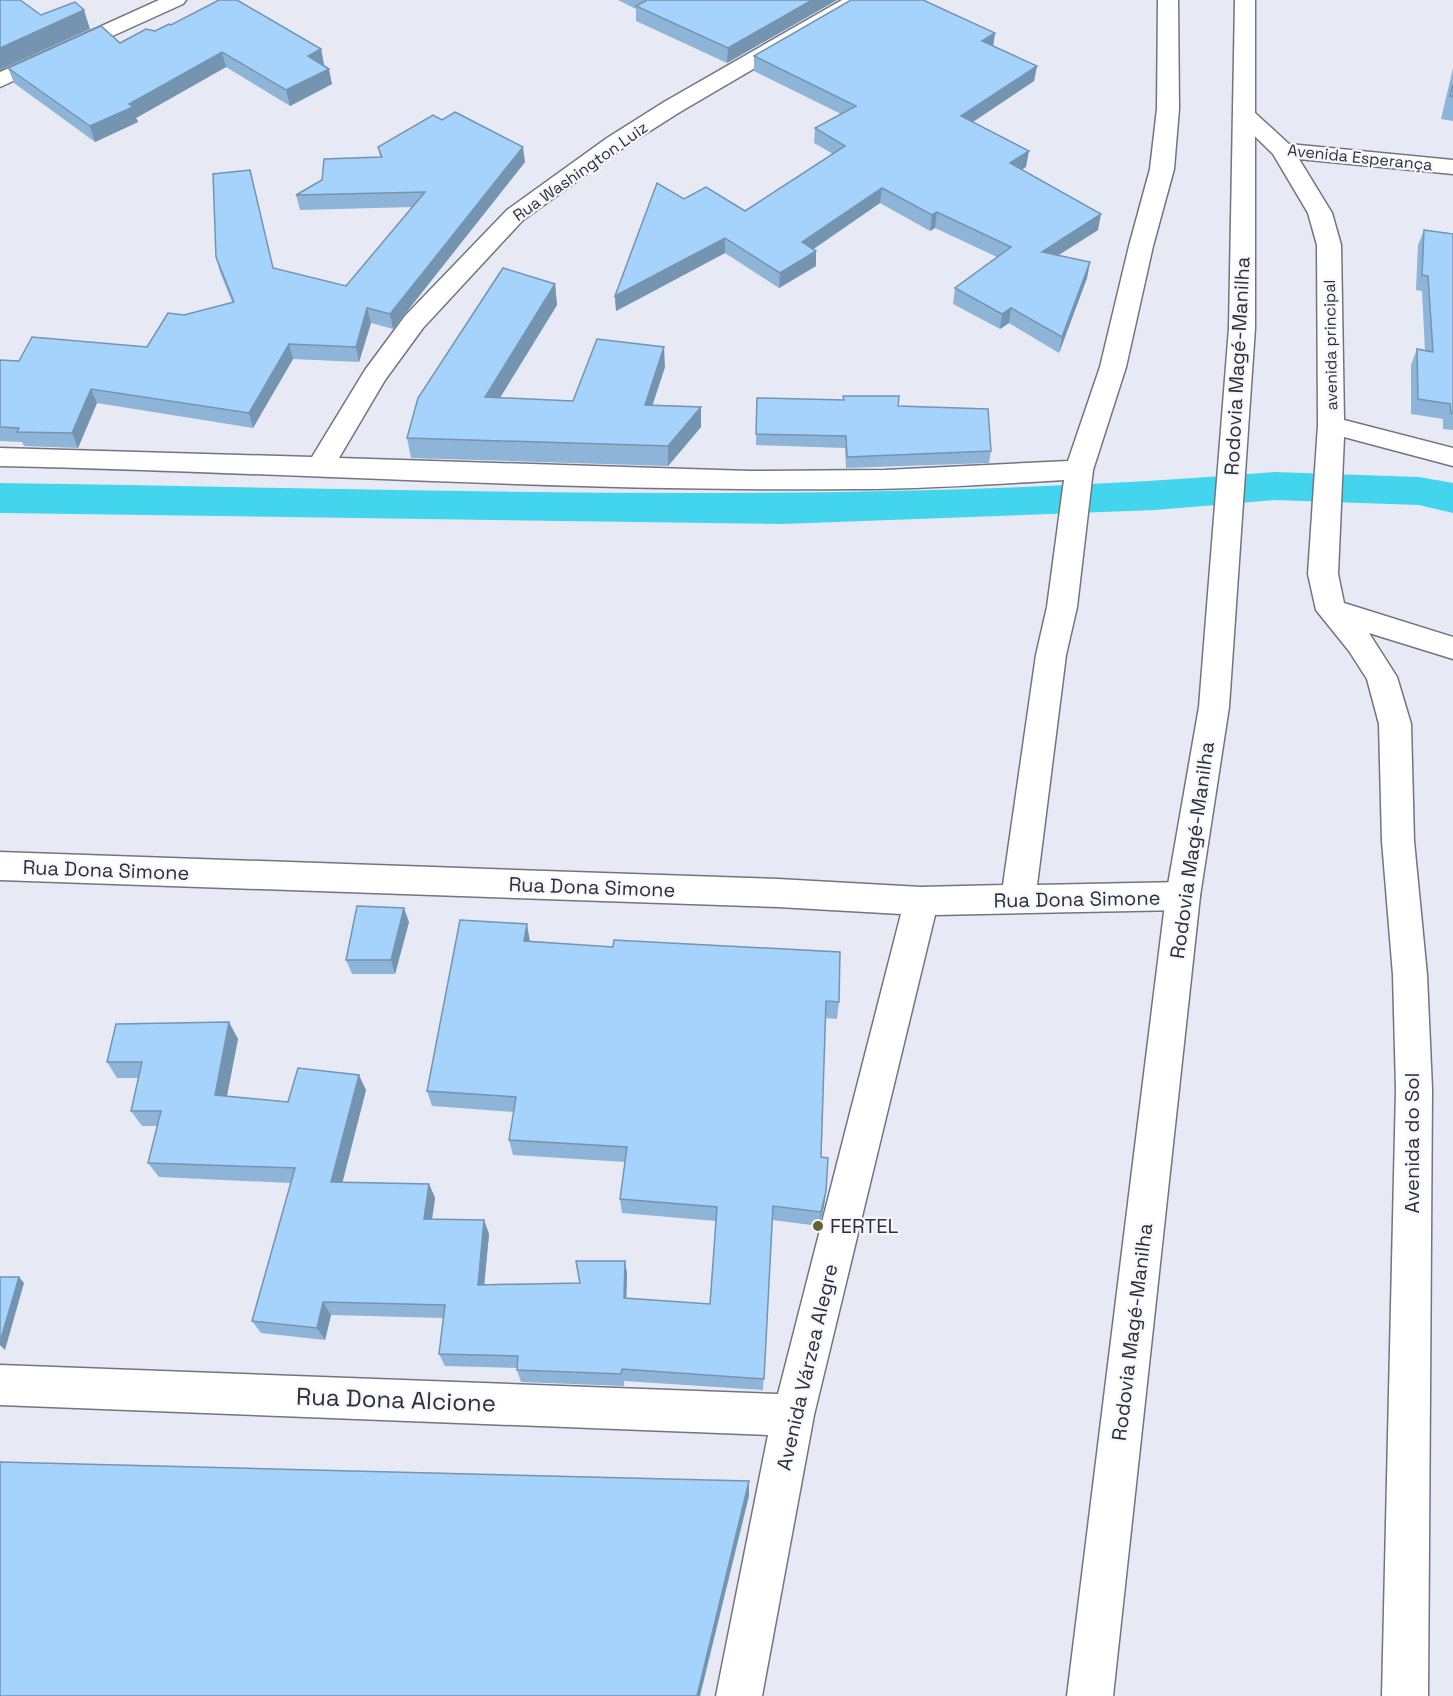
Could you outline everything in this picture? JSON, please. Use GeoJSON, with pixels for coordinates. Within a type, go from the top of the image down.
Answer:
{"type":"FeatureCollection","features":[{"type":"Feature","properties":{"kind":"main road"},"geometry":{"type":"LineString","coordinates":[[0,80],[176,0]]}},
{"type":"Feature","properties":{"kind":"main road","name":"Rua Washington Luiz"},"geometry":{"type":"LineString","coordinates":[[321,466],[375,376],[414,322],[515,215],[615,143],[672,107],[857,0]]}},
{"type":"Feature","properties":{"kind":"main road"},"geometry":{"type":"LineString","coordinates":[[1018,900],[1051,655],[1062,607],[1077,480],[1113,367],[1141,246],[1162,169],[1168,109],[1168,0]]}},
{"type":"Feature","properties":{"kind":"main road","name":"Rodovia Magé-Manilha"},"geometry":{"type":"LineString","coordinates":[[1090,1696],[1183,896],[1214,707],[1242,328],[1245,0]]}},
{"type":"Feature","properties":{"kind":"main road","name":"Avenida Esperança"},"geometry":{"type":"LineString","coordinates":[[1245,116],[1282,150],[1453,167]]}},
{"type":"Feature","properties":{"kind":"main road","name":"avenida principal"},"geometry":{"type":"LineString","coordinates":[[1282,150],[1320,213],[1329,245],[1331,425],[1453,457]]}},
{"type":"Feature","properties":{"kind":"main road"},"geometry":{"type":"LineString","coordinates":[[1331,425],[1323,574],[1331,610],[1453,648]]}},
{"type":"Feature","properties":{"kind":"main road"},"geometry":{"type":"LineString","coordinates":[[0,457],[153,459],[638,478],[1077,480]]}},
{"type":"Feature","properties":{"kind":"main road","name":"Avenida do Sol"},"geometry":{"type":"LineString","coordinates":[[1331,610],[1360,643],[1382,677],[1395,724],[1398,841],[1410,975],[1414,1089],[1405,1696]]}},
{"type":"Feature","properties":{"kind":"main road","name":"Rua Dona Simone"},"geometry":{"type":"LineString","coordinates":[[0,866],[778,893],[921,901],[1183,896]]}},
{"type":"Feature","properties":{"kind":"main road","name":"Avenida Várzea Alegre"},"geometry":{"type":"LineString","coordinates":[[739,1696],[793,1415],[921,901]]}},
{"type":"Feature","properties":{"kind":"main road","name":"Rua Dona Alcione"},"geometry":{"type":"LineString","coordinates":[[0,1385],[793,1415]]}},
{"type":"Feature","properties":{"kind":"building"},"geometry":{"type":"Polygon","coordinates":[[[0,0],[20,0],[41,15],[75,2],[84,10],[0,48],[0,0]]]}},
{"type":"Feature","properties":{"kind":"building"},"geometry":{"type":"Polygon","coordinates":[[[219,0],[237,0],[321,49],[308,56],[329,69],[286,90],[222,52],[129,104],[133,107],[90,126],[8,68],[101,26],[120,43],[146,29],[155,31],[171,25],[219,0]]]}},
{"type":"Feature","properties":{"kind":"building"},"geometry":{"type":"Polygon","coordinates":[[[647,0],[812,0],[728,48],[636,6],[647,0]]]}},
{"type":"Feature","properties":{"kind":"building"},"geometry":{"type":"Polygon","coordinates":[[[851,0],[923,0],[995,33],[982,41],[1037,66],[961,116],[1029,151],[1010,163],[1101,214],[1042,252],[1090,262],[1062,337],[1011,308],[1002,314],[955,288],[1011,247],[937,212],[932,215],[882,188],[802,242],[816,251],[780,273],[725,238],[615,296],[657,183],[684,199],[706,187],[745,211],[845,146],[815,128],[856,106],[754,56],[851,0]]]}},
{"type":"Feature","properties":{"kind":"building"},"geometry":{"type":"Polygon","coordinates":[[[455,112],[523,147],[390,314],[367,308],[356,347],[289,344],[249,413],[91,389],[72,433],[17,432],[19,428],[0,427],[0,360],[19,361],[32,337],[147,347],[168,313],[184,315],[234,302],[216,257],[213,174],[250,170],[273,268],[346,286],[425,192],[296,195],[322,180],[324,159],[382,157],[378,147],[433,115],[442,120],[455,112]]]}},
{"type":"Feature","properties":{"kind":"building"},"geometry":{"type":"Polygon","coordinates":[[[1424,230],[1453,234],[1453,414],[1450,404],[1418,399],[1417,349],[1433,352],[1428,276],[1422,275],[1424,230]]]}},
{"type":"Feature","properties":{"kind":"building"},"geometry":{"type":"Polygon","coordinates":[[[503,268],[555,284],[485,397],[573,401],[597,339],[664,347],[645,405],[701,407],[668,446],[407,438],[418,398],[503,268]]]}},
{"type":"Feature","properties":{"kind":"building"},"geometry":{"type":"Polygon","coordinates":[[[843,396],[899,396],[898,406],[988,409],[991,451],[847,457],[846,436],[756,434],[757,398],[844,400],[843,396]]]}},
{"type":"Feature","properties":{"kind":"building"},"geometry":{"type":"Polygon","coordinates":[[[357,906],[404,908],[391,960],[346,960],[357,906]]]}},
{"type":"Feature","properties":{"kind":"building"},"geometry":{"type":"Polygon","coordinates":[[[460,920],[527,924],[524,941],[613,947],[614,940],[840,952],[839,1002],[826,1001],[821,1157],[828,1158],[826,1191],[821,1212],[773,1206],[764,1379],[622,1369],[621,1374],[517,1370],[518,1356],[439,1354],[445,1305],[323,1302],[317,1328],[252,1321],[295,1168],[148,1163],[161,1111],[131,1111],[142,1062],[107,1062],[116,1024],[229,1022],[215,1095],[288,1102],[298,1068],[359,1075],[331,1182],[429,1184],[424,1219],[484,1220],[478,1285],[580,1283],[576,1261],[625,1261],[624,1298],[710,1304],[717,1207],[620,1199],[627,1147],[509,1140],[516,1097],[427,1091],[460,920]]]}},
{"type":"Feature","properties":{"kind":"building"},"geometry":{"type":"Polygon","coordinates":[[[0,1277],[19,1277],[0,1342],[0,1277]]]}},
{"type":"Feature","properties":{"kind":"building"},"geometry":{"type":"Polygon","coordinates":[[[0,1462],[749,1481],[697,1696],[0,1696],[0,1462]]]}},
{"type":"Feature","properties":{"kind":"waterway"},"geometry":{"type":"LineString","coordinates":[[0,498],[782,509],[1155,496],[1274,486],[1419,491],[1453,498]]}},
{"type":"Feature","properties":{"kind":"place","name":"FERTEL"},"geometry":{"type":"Point","coordinates":[818,1226]}}]}
